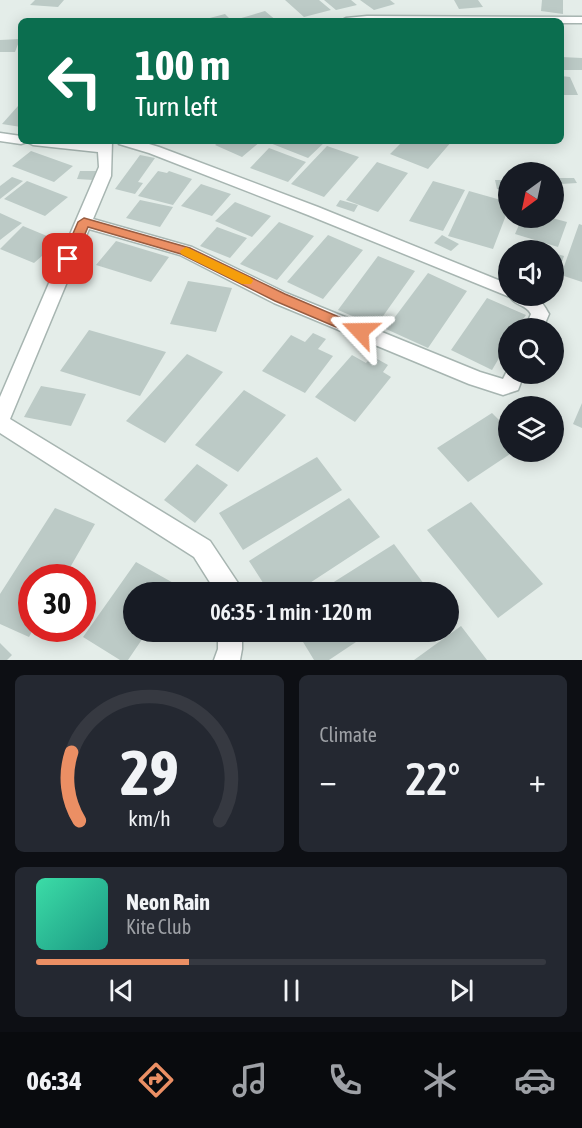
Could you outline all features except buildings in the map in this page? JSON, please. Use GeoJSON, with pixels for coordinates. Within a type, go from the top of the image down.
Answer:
{"type":"FeatureCollection","features":[{"type":"Feature","properties":{"kind":"street"},"geometry":{"type":"LineString","coordinates":[[564,20],[582,20]]}},
{"type":"Feature","properties":{"kind":"street"},"geometry":{"type":"LineString","coordinates":[[0,137],[18,140]]}},
{"type":"Feature","properties":{"kind":"street"},"geometry":{"type":"LineString","coordinates":[[87,144],[105,145],[104,176],[0,422],[202,549],[225,582]]}},
{"type":"Feature","properties":{"kind":"street"},"geometry":{"type":"LineString","coordinates":[[134,144],[313,211],[498,287]]}},
{"type":"Feature","properties":{"kind":"street"},"geometry":{"type":"LineString","coordinates":[[84,222],[186,251],[280,298],[476,379],[503,387],[511,384]]}},
{"type":"Feature","properties":{"kind":"street"},"geometry":{"type":"LineString","coordinates":[[226,660],[230,642]]}},
{"type":"Feature","properties":{"kind":"slow traffic"},"geometry":{"type":"LineString","coordinates":[[186,251],[247,281]]}},
{"type":"Feature","properties":{"kind":"route"},"geometry":{"type":"LineString","coordinates":[[68,259],[84,222],[186,251],[280,298],[360,331]]}}]}
